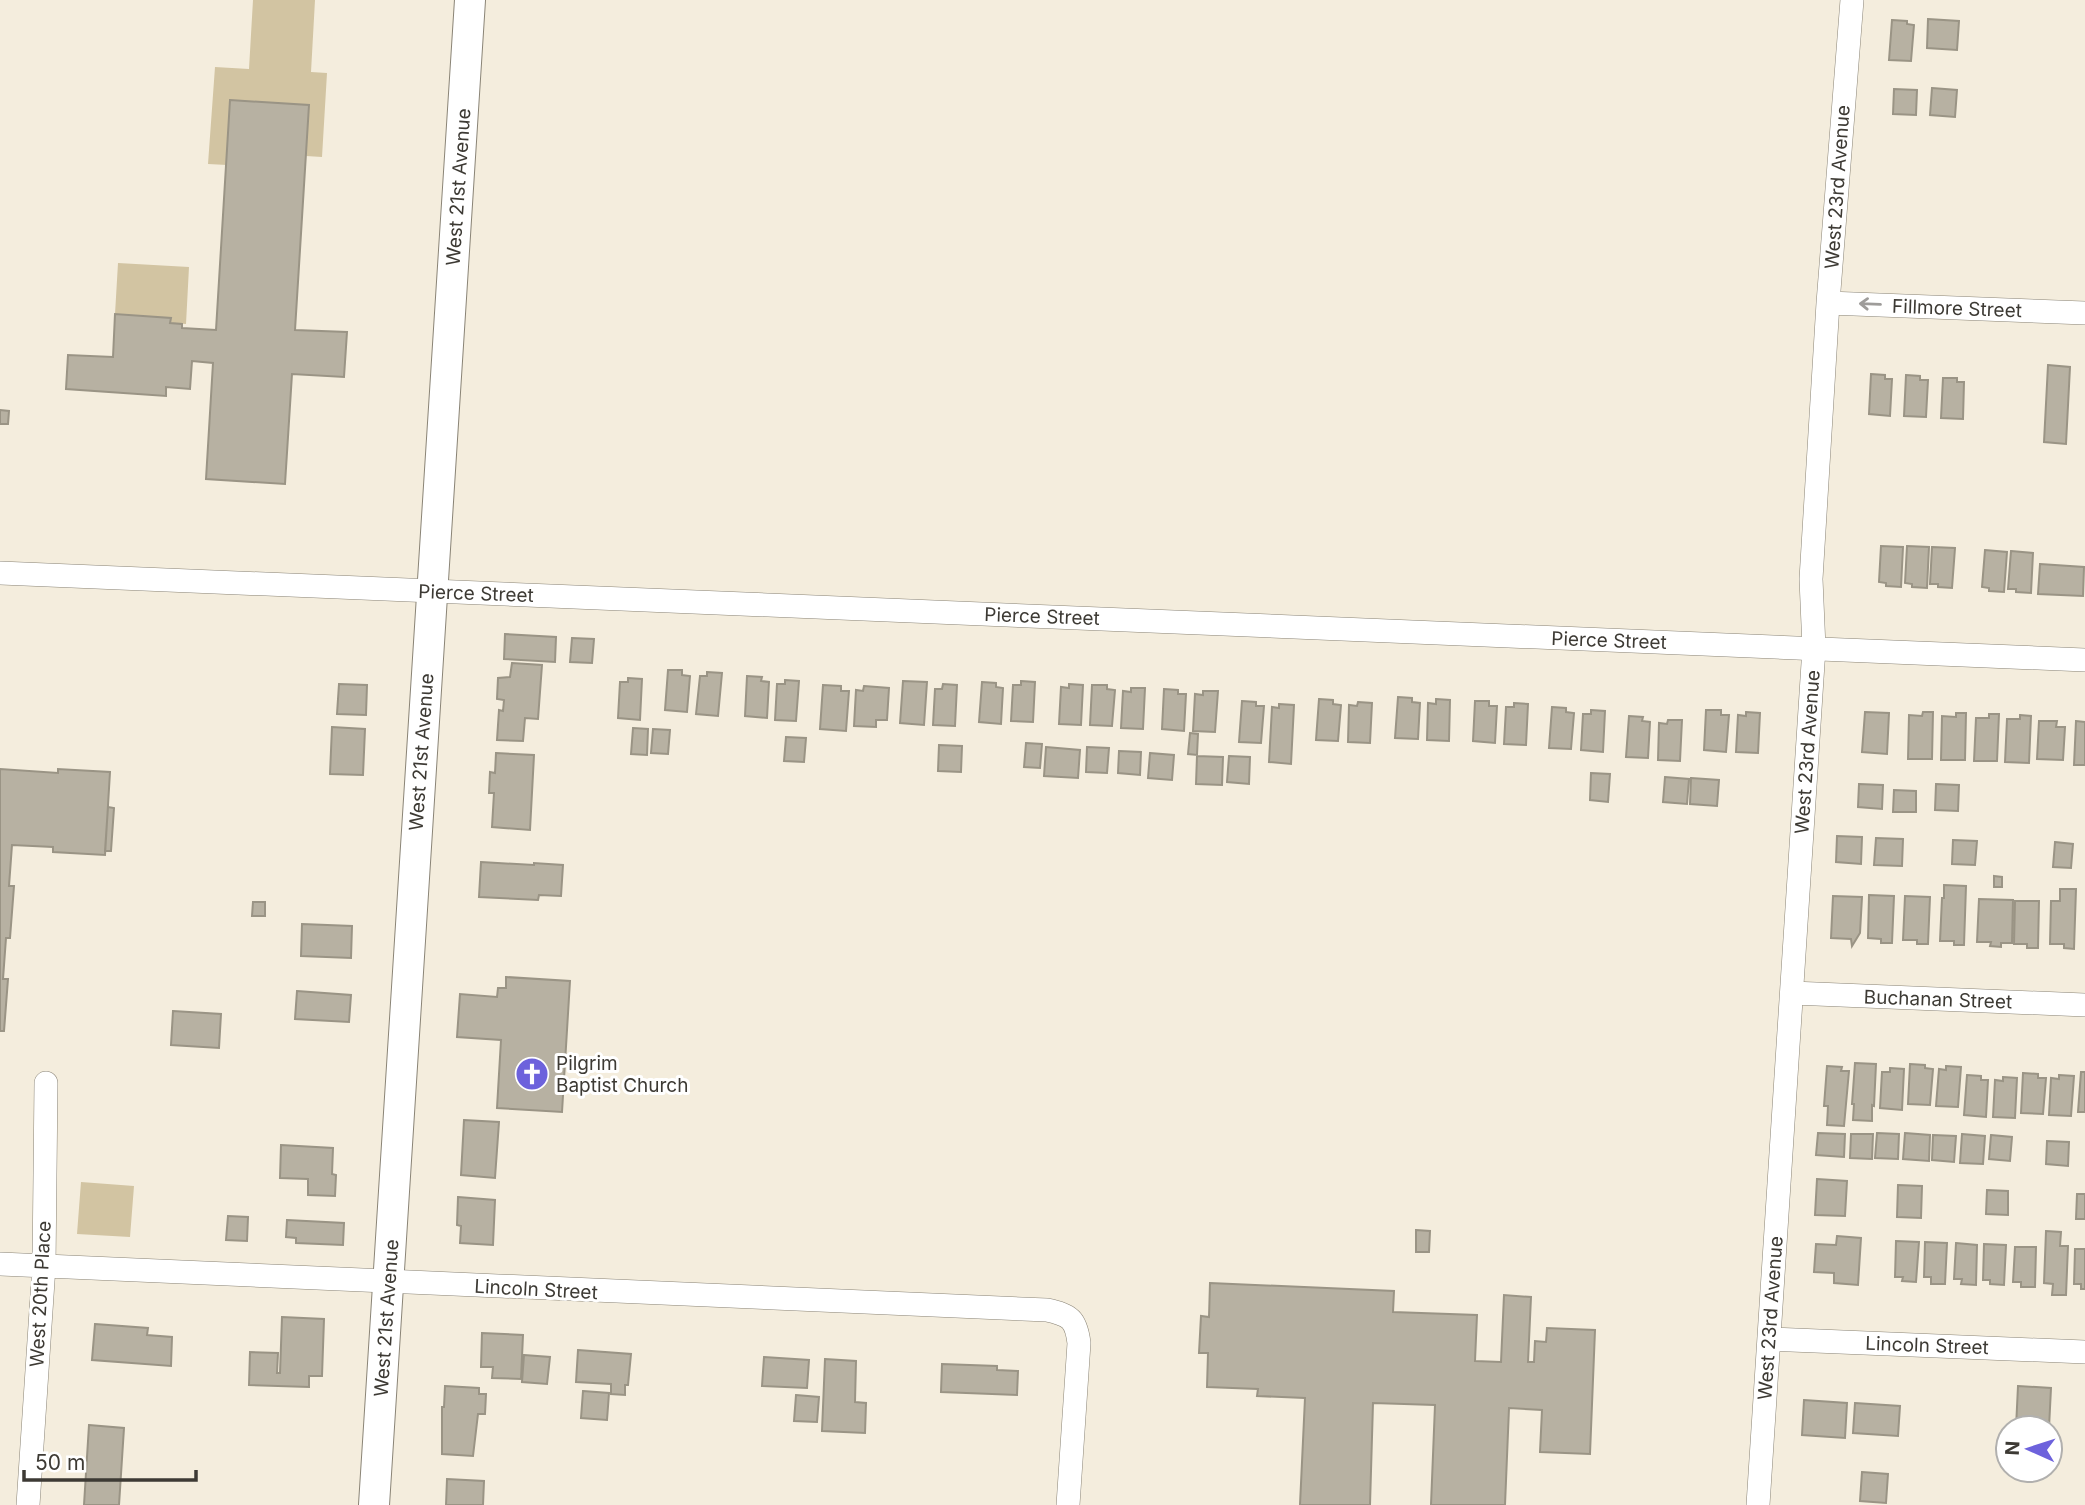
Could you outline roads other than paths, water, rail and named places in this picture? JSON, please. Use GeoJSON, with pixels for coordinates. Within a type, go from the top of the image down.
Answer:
{"type":"FeatureCollection","features":[{"type":"Feature","properties":{"kind":"street","name":"West 21st Avenue"},"geometry":{"type":"LineString","coordinates":[[374,1505],[470,0]]}},
{"type":"Feature","properties":{"kind":"street","name":"West 23rd Avenue"},"geometry":{"type":"LineString","coordinates":[[1758,1505],[1814,649],[1811,579],[1828,303],[1852,0]]}},
{"type":"Feature","properties":{"kind":"street","name":"Fillmore Street"},"geometry":{"type":"LineString","coordinates":[[1828,303],[2085,313]]}},
{"type":"Feature","properties":{"kind":"street","name":"Pierce Street"},"geometry":{"type":"LineString","coordinates":[[0,573],[2085,660]]}},
{"type":"Feature","properties":{"kind":"street","name":"Buchanan Street"},"geometry":{"type":"LineString","coordinates":[[1792,993],[2085,1005]]}},
{"type":"Feature","properties":{"kind":"street","name":"West 20th Place"},"geometry":{"type":"LineString","coordinates":[[28,1505],[44,1266],[46,1083]]}},
{"type":"Feature","properties":{"kind":"street","name":"Lincoln Street"},"geometry":{"type":"LineString","coordinates":[[0,1265],[1047,1310],[1061,1313],[1071,1319],[1077,1329],[1079,1343],[1068,1505]]}},
{"type":"Feature","properties":{"kind":"street","name":"Lincoln Street"},"geometry":{"type":"LineString","coordinates":[[1769,1339],[2085,1352]]}},
{"type":"Feature","properties":{"kind":"place","name":"Pilgrim Baptist Church"},"geometry":{"type":"Point","coordinates":[532,1074]}}]}
